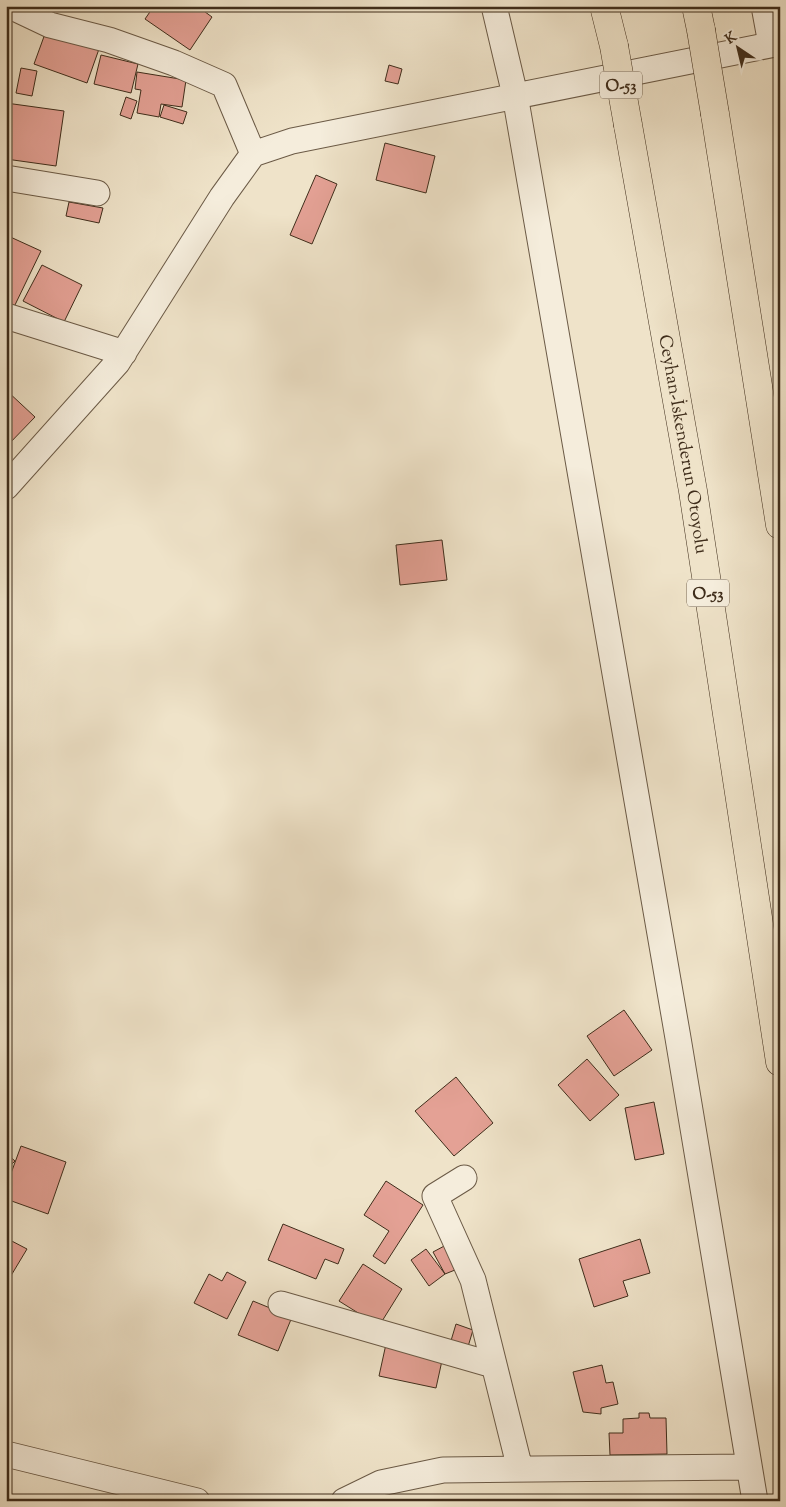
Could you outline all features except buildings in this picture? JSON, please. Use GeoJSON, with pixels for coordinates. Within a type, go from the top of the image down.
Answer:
{"type":"FeatureCollection","features":[{"type":"Feature","properties":{"kind":"highway","name":"Ceyhan-İskenderun Otoyolu"},"geometry":{"type":"LineString","coordinates":[[604,6],[614,46],[693,491],[780,1062]]}},
{"type":"Feature","properties":{"kind":"highway"},"geometry":{"type":"LineString","coordinates":[[698,18],[780,524]]}},
{"type":"Feature","properties":{"kind":"street"},"geometry":{"type":"LineString","coordinates":[[10,6],[50,25],[109,40],[174,63],[224,85],[253,154]]}},
{"type":"Feature","properties":{"kind":"street"},"geometry":{"type":"LineString","coordinates":[[494,6],[515,95],[678,1038],[755,1501]]}},
{"type":"Feature","properties":{"kind":"street"},"geometry":{"type":"LineString","coordinates":[[6,487],[124,353],[222,197],[253,154],[292,140],[775,44],[764,6]]}},
{"type":"Feature","properties":{"kind":"street"},"geometry":{"type":"LineString","coordinates":[[6,178],[97,193]]}},
{"type":"Feature","properties":{"kind":"street"},"geometry":{"type":"LineString","coordinates":[[6,316],[124,353]]}},
{"type":"Feature","properties":{"kind":"street"},"geometry":{"type":"LineString","coordinates":[[464,1178],[435,1196],[473,1280],[520,1469]]}},
{"type":"Feature","properties":{"kind":"street"},"geometry":{"type":"LineString","coordinates":[[281,1304],[493,1365]]}},
{"type":"Feature","properties":{"kind":"street"},"geometry":{"type":"LineString","coordinates":[[6,1454],[197,1501]]}},
{"type":"Feature","properties":{"kind":"street"},"geometry":{"type":"LineString","coordinates":[[344,1501],[381,1483],[443,1470],[748,1467]]}}]}
